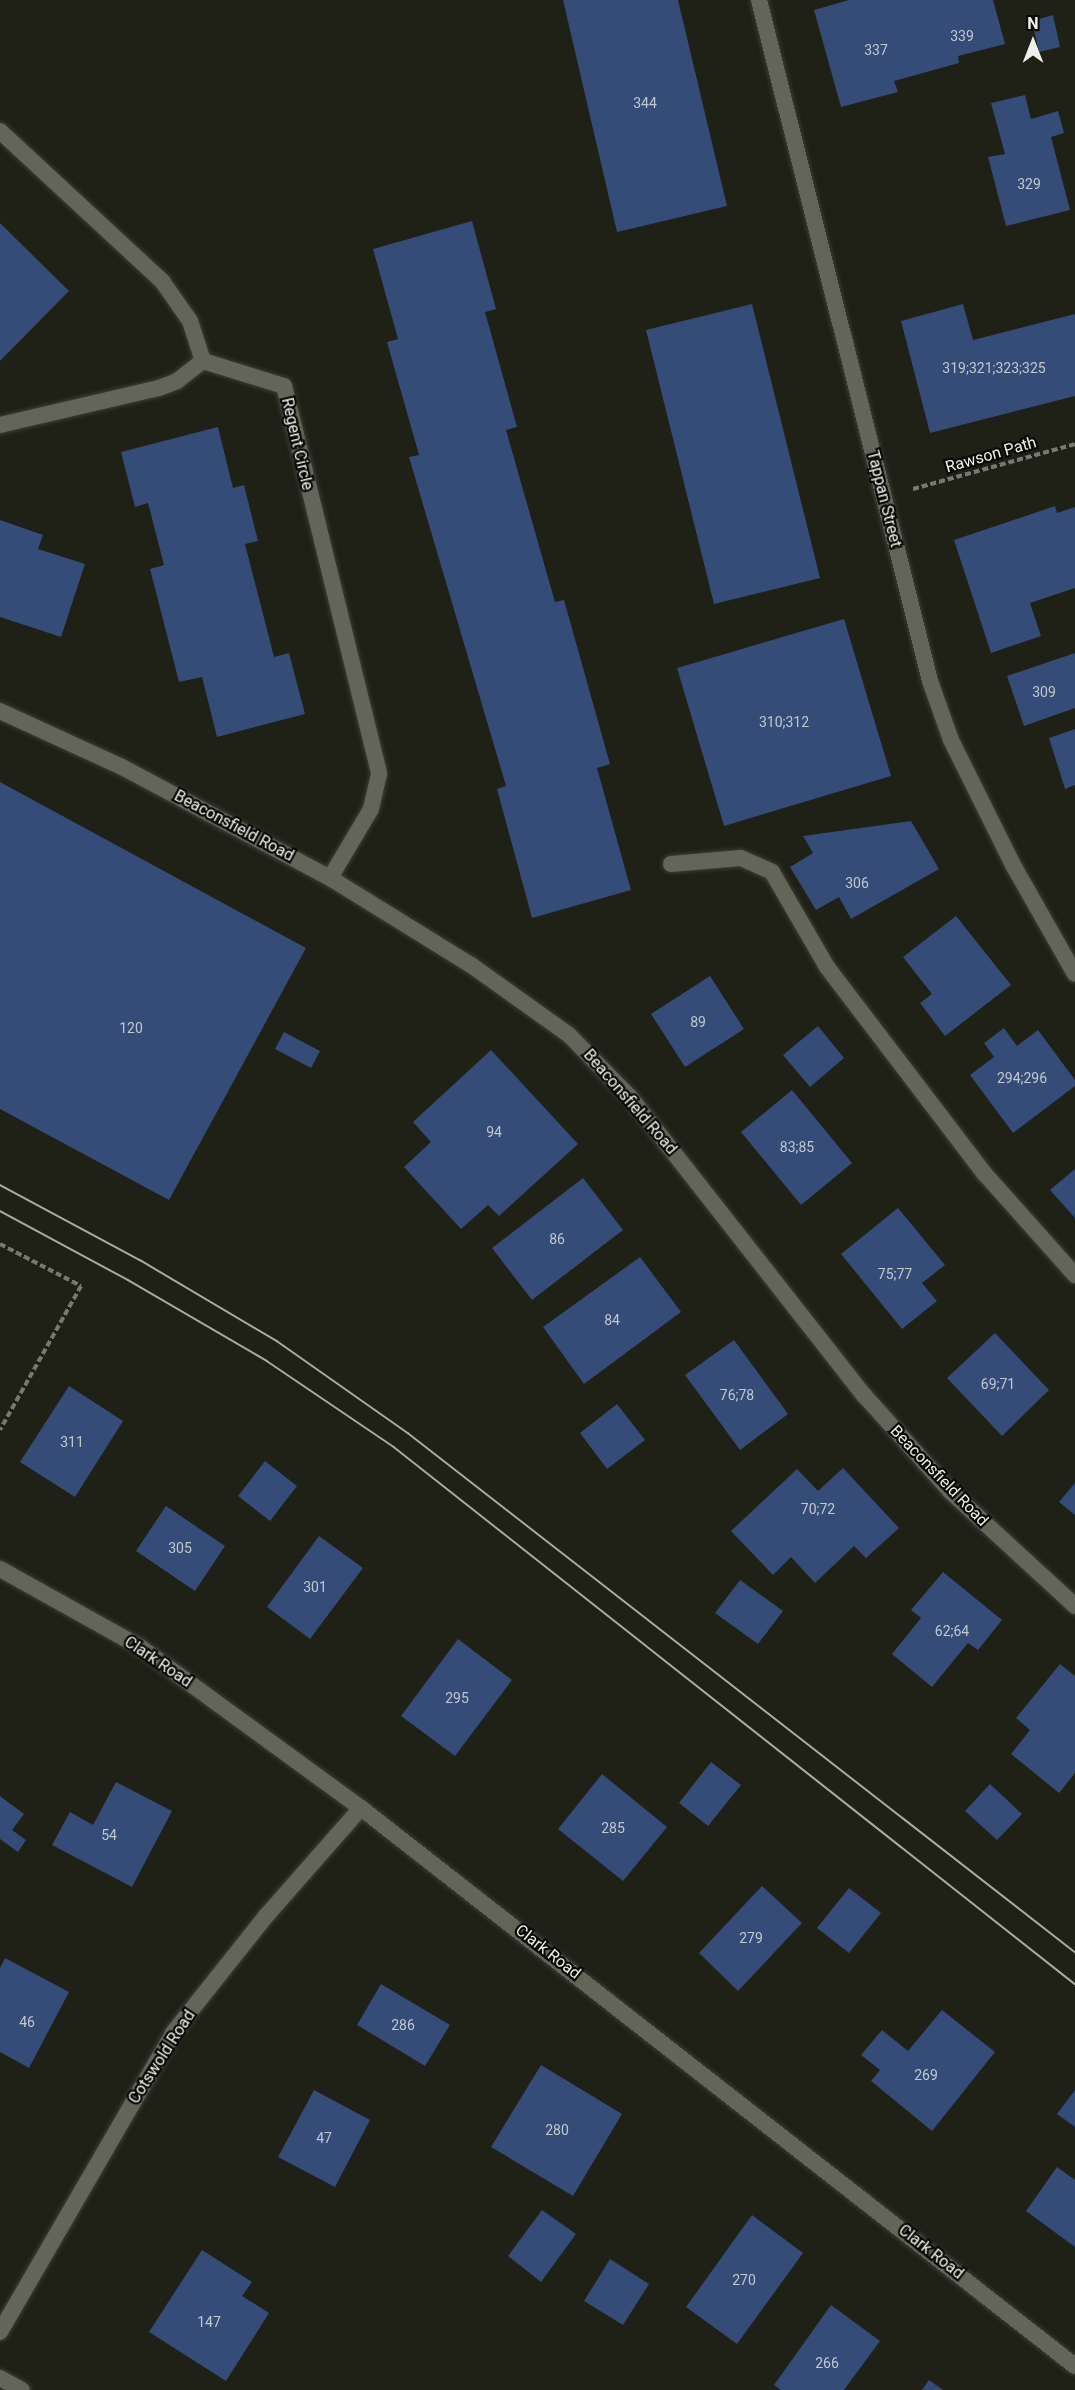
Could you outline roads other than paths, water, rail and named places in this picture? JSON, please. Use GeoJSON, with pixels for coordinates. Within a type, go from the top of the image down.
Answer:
{"type":"FeatureCollection","features":[{"type":"Feature","properties":{"kind":"street","name":"Tappan Street"},"geometry":{"type":"LineString","coordinates":[[759,0],[930,681],[951,740],[1013,865],[1075,974]]}},
{"type":"Feature","properties":{"kind":"street"},"geometry":{"type":"LineString","coordinates":[[0,131],[169,290],[190,321],[203,361],[177,381],[159,388],[0,425]]}},
{"type":"Feature","properties":{"kind":"street","name":"Regent Circle"},"geometry":{"type":"LineString","coordinates":[[203,361],[284,386],[367,717],[379,774],[377,792],[371,809],[330,878]]}},
{"type":"Feature","properties":{"kind":"street","name":"Beaconsfield Road"},"geometry":{"type":"LineString","coordinates":[[0,711],[122,767],[330,878],[518,996],[582,1046],[653,1125],[864,1395],[950,1491],[1075,1606]]}},
{"type":"Feature","properties":{"kind":"street"},"geometry":{"type":"LineString","coordinates":[[671,864],[741,858],[772,872],[834,976],[984,1173],[1075,1275]]}},
{"type":"Feature","properties":{"kind":"street","name":"Clark Road"},"geometry":{"type":"LineString","coordinates":[[0,1569],[140,1647],[361,1808],[1075,2366]]}},
{"type":"Feature","properties":{"kind":"street","name":"Cotswold Road"},"geometry":{"type":"LineString","coordinates":[[0,2332],[173,2034],[267,1915],[361,1808]]}},
{"type":"Feature","properties":{"kind":"street"},"geometry":{"type":"LineString","coordinates":[[0,2378],[22,2390]]}},
{"type":"Feature","properties":{"kind":"tram line"},"geometry":{"type":"LineString","coordinates":[[0,1185],[140,1260],[277,1341],[408,1433],[1075,1952]]}},
{"type":"Feature","properties":{"kind":"tram line"},"geometry":{"type":"LineString","coordinates":[[0,1211],[128,1280],[267,1361],[394,1447],[1075,1984]]}}]}
